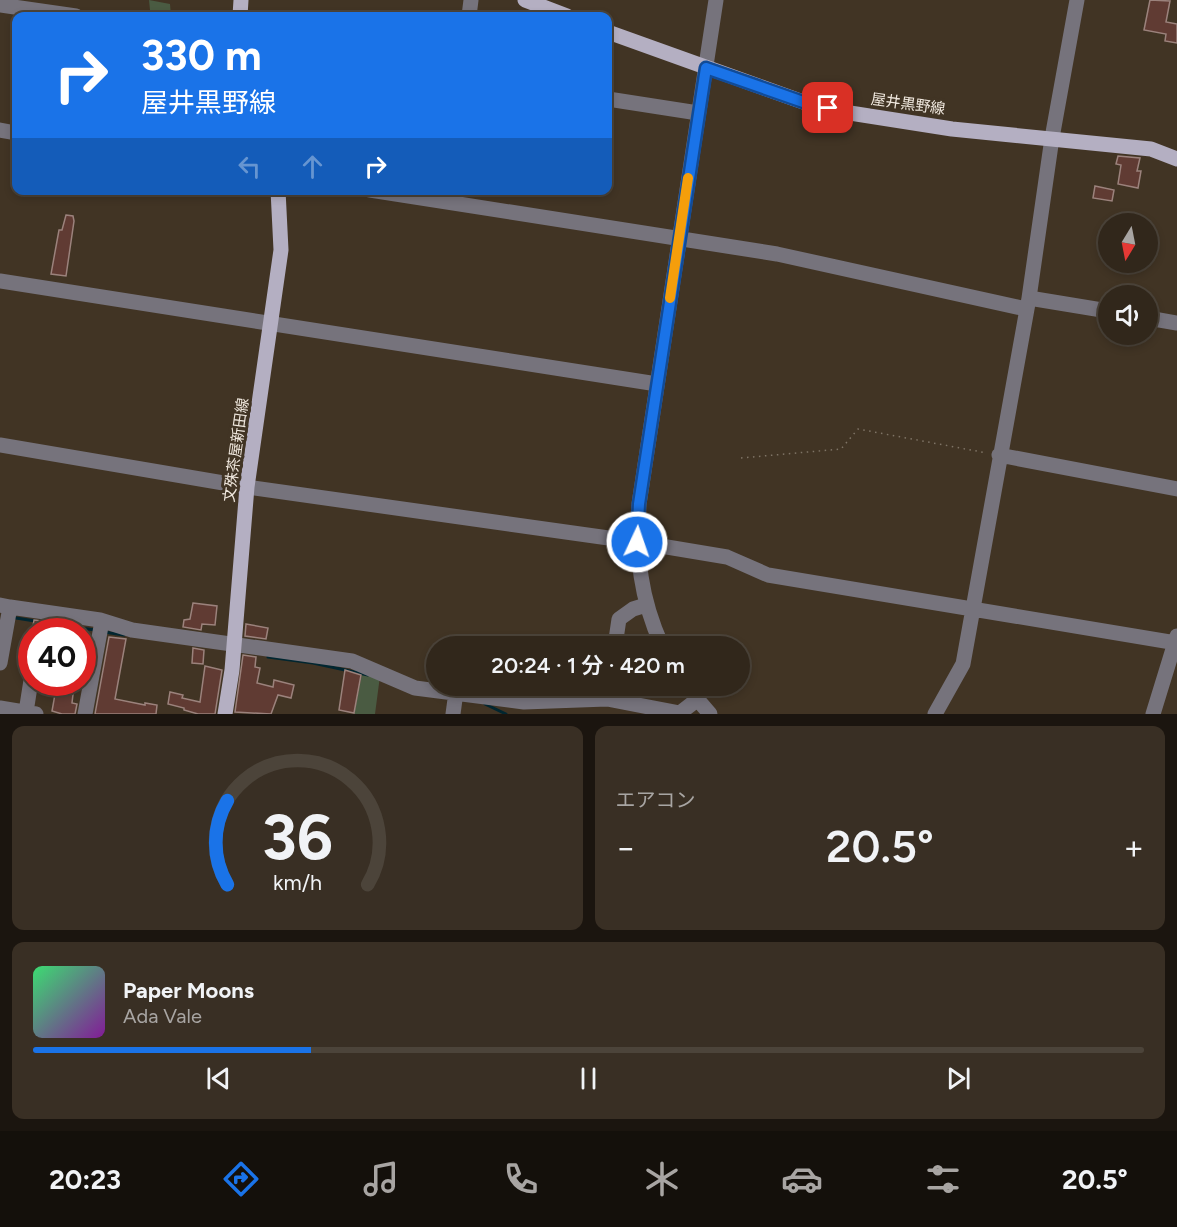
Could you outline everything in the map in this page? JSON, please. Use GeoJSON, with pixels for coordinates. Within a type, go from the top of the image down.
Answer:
{"type":"FeatureCollection","features":[{"type":"Feature","properties":{"kind":"main road"},"geometry":{"type":"LineString","coordinates":[[525,0],[556,12]]}},
{"type":"Feature","properties":{"kind":"main road","name":"屋井黒野線"},"geometry":{"type":"LineString","coordinates":[[612,33],[806,103],[849,113],[952,129],[1151,149],[1177,159]]}},
{"type":"Feature","properties":{"kind":"main road","name":"文殊茶屋新田線"},"geometry":{"type":"LineString","coordinates":[[226,714],[235,644],[247,487],[281,250],[278,195]]}},
{"type":"Feature","properties":{"kind":"street"},"geometry":{"type":"LineString","coordinates":[[658,636],[646,605],[637,542],[639,504],[716,0]]}},
{"type":"Feature","properties":{"kind":"street"},"geometry":{"type":"LineString","coordinates":[[935,714],[963,664],[1027,303],[1052,138],[1077,0]]}},
{"type":"Feature","properties":{"kind":"street"},"geometry":{"type":"LineString","coordinates":[[0,5],[48,12]]}},
{"type":"Feature","properties":{"kind":"street"},"geometry":{"type":"LineString","coordinates":[[612,100],[698,113]]}},
{"type":"Feature","properties":{"kind":"street"},"geometry":{"type":"LineString","coordinates":[[402,195],[777,254],[1027,303],[1098,310]]}},
{"type":"Feature","properties":{"kind":"street"},"geometry":{"type":"LineString","coordinates":[[0,281],[657,384]]}},
{"type":"Feature","properties":{"kind":"street"},"geometry":{"type":"LineString","coordinates":[[1158,319],[1177,322]]}},
{"type":"Feature","properties":{"kind":"street"},"geometry":{"type":"LineString","coordinates":[[0,445],[247,487],[637,542],[727,557],[768,575],[1176,640],[1153,714]]}},
{"type":"Feature","properties":{"kind":"street"},"geometry":{"type":"LineString","coordinates":[[999,455],[1177,489]]}},
{"type":"Feature","properties":{"kind":"street"},"geometry":{"type":"LineString","coordinates":[[616,636],[619,619],[633,609],[646,605]]}},
{"type":"Feature","properties":{"kind":"street"},"geometry":{"type":"LineString","coordinates":[[0,663],[5,606],[102,621],[132,630],[352,661],[416,688],[426,689]]}},
{"type":"Feature","properties":{"kind":"street"},"geometry":{"type":"LineString","coordinates":[[85,714],[102,621]]}},
{"type":"Feature","properties":{"kind":"street"},"geometry":{"type":"LineString","coordinates":[[0,708],[31,713],[31,696]]}},
{"type":"Feature","properties":{"kind":"street"},"geometry":{"type":"LineString","coordinates":[[453,714],[455,696]]}},
{"type":"Feature","properties":{"kind":"street"},"geometry":{"type":"LineString","coordinates":[[483,696],[524,702],[574,696]]}},
{"type":"Feature","properties":{"kind":"street"},"geometry":{"type":"LineString","coordinates":[[622,696],[680,713],[698,699]]}},
{"type":"Feature","properties":{"kind":"street"},"geometry":{"type":"LineString","coordinates":[[695,696],[710,714]]}},
{"type":"Feature","properties":{"kind":"path"},"geometry":{"type":"LineString","coordinates":[[741,458],[841,449],[858,429],[999,455]]}},
{"type":"Feature","properties":{"kind":"green space"},"geometry":{"type":"Polygon","coordinates":[[[149,0],[170,4],[171,12],[142,12],[142,10],[150,10],[149,0]]]}},
{"type":"Feature","properties":{"kind":"green space"},"geometry":{"type":"Polygon","coordinates":[[[363,669],[380,676],[375,714],[354,714],[363,669]]]}},
{"type":"Feature","properties":{"kind":"building"},"geometry":{"type":"Polygon","coordinates":[[[1150,0],[1170,1],[1166,22],[1177,24],[1177,43],[1165,41],[1166,34],[1144,30],[1150,0]]]}},
{"type":"Feature","properties":{"kind":"building"},"geometry":{"type":"Polygon","coordinates":[[[1118,156],[1140,158],[1137,171],[1141,171],[1138,188],[1118,184],[1121,165],[1116,164],[1118,156]]]}},
{"type":"Feature","properties":{"kind":"building"},"geometry":{"type":"Polygon","coordinates":[[[1095,186],[1114,190],[1112,201],[1093,198],[1095,186]]]}},
{"type":"Feature","properties":{"kind":"building"},"geometry":{"type":"Polygon","coordinates":[[[66,215],[73,216],[74,221],[66,276],[51,274],[59,230],[62,230],[66,215]]]}},
{"type":"Feature","properties":{"kind":"building"},"geometry":{"type":"Polygon","coordinates":[[[193,603],[217,606],[215,625],[202,624],[201,630],[183,627],[184,620],[190,619],[193,603]]]}},
{"type":"Feature","properties":{"kind":"building"},"geometry":{"type":"Polygon","coordinates":[[[246,624],[268,628],[266,639],[245,636],[246,624]]]}},
{"type":"Feature","properties":{"kind":"building"},"geometry":{"type":"Polygon","coordinates":[[[109,637],[126,639],[115,699],[157,705],[156,714],[95,714],[109,637]]]}},
{"type":"Feature","properties":{"kind":"building"},"geometry":{"type":"Polygon","coordinates":[[[193,648],[204,650],[203,664],[192,663],[193,648]]]}},
{"type":"Feature","properties":{"kind":"building"},"geometry":{"type":"Polygon","coordinates":[[[243,655],[256,657],[255,667],[260,668],[257,683],[273,687],[274,680],[294,685],[291,698],[278,695],[271,714],[235,712],[243,655]]]}},
{"type":"Feature","properties":{"kind":"building"},"geometry":{"type":"Polygon","coordinates":[[[205,666],[222,670],[215,714],[198,714],[168,704],[170,692],[183,695],[182,698],[200,702],[205,666]]]}},
{"type":"Feature","properties":{"kind":"building"},"geometry":{"type":"Polygon","coordinates":[[[345,670],[361,675],[354,713],[339,710],[345,670]]]}},
{"type":"Feature","properties":{"kind":"building"},"geometry":{"type":"Polygon","coordinates":[[[55,696],[73,696],[72,703],[77,704],[75,714],[52,711],[55,696]]]}},
{"type":"Feature","properties":{"kind":"waterway"},"geometry":{"type":"LineString","coordinates":[[104,632],[124,635]]}},
{"type":"Feature","properties":{"kind":"waterway"},"geometry":{"type":"LineString","coordinates":[[268,657],[313,663],[368,675]]}},
{"type":"Feature","properties":{"kind":"waterway"},"geometry":{"type":"LineString","coordinates":[[485,704],[506,714]]}},
{"type":"Feature","properties":{"kind":"slow traffic"},"geometry":{"type":"LineString","coordinates":[[670,298],[688,178]]}},
{"type":"Feature","properties":{"kind":"route"},"geometry":{"type":"LineString","coordinates":[[637,542],[639,504],[706,68],[806,103],[828,108]]}}]}
